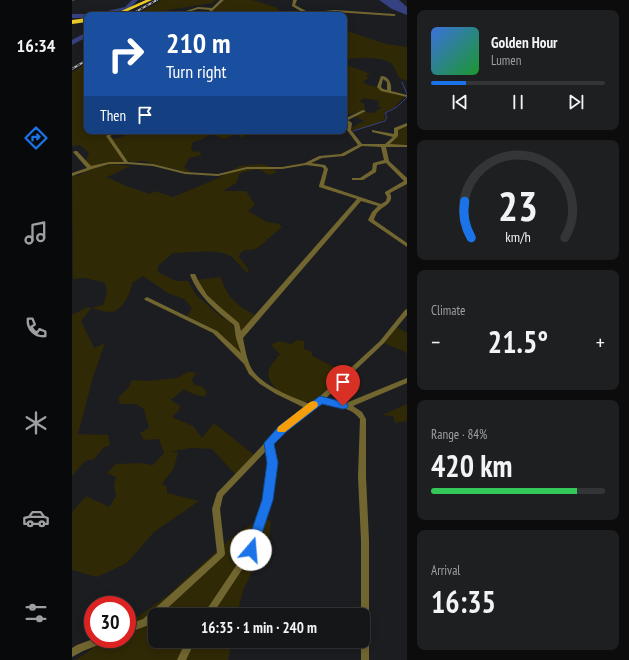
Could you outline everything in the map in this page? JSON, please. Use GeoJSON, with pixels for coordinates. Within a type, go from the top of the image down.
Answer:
{"type":"FeatureCollection","features":[{"type":"Feature","properties":{"kind":"highway"},"geometry":{"type":"LineString","coordinates":[[123,12],[150,0]]}},
{"type":"Feature","properties":{"kind":"highway"},"geometry":{"type":"LineString","coordinates":[[72,22],[84,20]]}},
{"type":"Feature","properties":{"kind":"street"},"geometry":{"type":"LineString","coordinates":[[209,12],[222,0]]}},
{"type":"Feature","properties":{"kind":"street"},"geometry":{"type":"LineString","coordinates":[[295,0],[293,5],[305,12]]}},
{"type":"Feature","properties":{"kind":"street"},"geometry":{"type":"LineString","coordinates":[[187,12],[198,8],[212,9]]}},
{"type":"Feature","properties":{"kind":"street"},"geometry":{"type":"LineString","coordinates":[[324,12],[335,11],[394,15]]}},
{"type":"Feature","properties":{"kind":"street"},"geometry":{"type":"LineString","coordinates":[[389,91],[407,96]]}},
{"type":"Feature","properties":{"kind":"street"},"geometry":{"type":"LineString","coordinates":[[347,119],[364,111]]}},
{"type":"Feature","properties":{"kind":"street"},"geometry":{"type":"LineString","coordinates":[[347,121],[350,122],[349,130],[361,145]]}},
{"type":"Feature","properties":{"kind":"street"},"geometry":{"type":"LineString","coordinates":[[385,146],[396,136],[396,129],[407,124]]}},
{"type":"Feature","properties":{"kind":"street"},"geometry":{"type":"LineString","coordinates":[[374,131],[396,136]]}},
{"type":"Feature","properties":{"kind":"street"},"geometry":{"type":"LineString","coordinates":[[111,134],[108,136],[127,163]]}},
{"type":"Feature","properties":{"kind":"street"},"geometry":{"type":"LineString","coordinates":[[72,175],[90,168],[110,164],[127,163],[153,165],[184,173],[218,175],[248,168],[282,168],[306,164],[321,157],[342,155],[361,145],[407,146]]}},
{"type":"Feature","properties":{"kind":"street"},"geometry":{"type":"LineString","coordinates":[[385,146],[387,161],[407,181],[404,184],[391,189],[387,193],[389,196],[388,202],[374,213],[371,220],[407,245]]}},
{"type":"Feature","properties":{"kind":"street"},"geometry":{"type":"LineString","coordinates":[[76,152],[90,168]]}},
{"type":"Feature","properties":{"kind":"street"},"geometry":{"type":"LineString","coordinates":[[354,179],[361,179],[374,171],[375,164],[387,161]]}},
{"type":"Feature","properties":{"kind":"street"},"geometry":{"type":"LineString","coordinates":[[306,164],[323,166],[326,169],[321,186],[382,206]]}},
{"type":"Feature","properties":{"kind":"street"},"geometry":{"type":"LineString","coordinates":[[239,338],[360,199]]}},
{"type":"Feature","properties":{"kind":"street"},"geometry":{"type":"LineString","coordinates":[[192,275],[196,285],[223,313],[237,324],[239,338],[250,371],[265,384],[291,400],[310,407]]}},
{"type":"Feature","properties":{"kind":"street"},"geometry":{"type":"LineString","coordinates":[[147,299],[215,332],[248,364]]}},
{"type":"Feature","properties":{"kind":"street"},"geometry":{"type":"LineString","coordinates":[[136,626],[146,622],[221,554],[216,509],[220,495],[282,429],[320,400],[382,342],[407,311]]}},
{"type":"Feature","properties":{"kind":"street"},"geometry":{"type":"LineString","coordinates":[[347,406],[407,380]]}},
{"type":"Feature","properties":{"kind":"street"},"geometry":{"type":"LineString","coordinates":[[320,400],[347,406],[359,412],[363,419],[365,660]]}},
{"type":"Feature","properties":{"kind":"street"},"geometry":{"type":"LineString","coordinates":[[211,608],[251,550],[268,500],[272,463],[269,443]]}},
{"type":"Feature","properties":{"kind":"street"},"geometry":{"type":"LineString","coordinates":[[72,653],[84,646]]}},
{"type":"Feature","properties":{"kind":"street"},"geometry":{"type":"LineString","coordinates":[[180,660],[187,648]]}},
{"type":"Feature","properties":{"kind":"shaded area"},"geometry":{"type":"Polygon","coordinates":[[[162,0],[216,0],[212,3],[162,12],[140,12],[162,0]]]}},
{"type":"Feature","properties":{"kind":"shaded area"},"geometry":{"type":"Polygon","coordinates":[[[225,0],[252,0],[275,7],[282,12],[211,12],[225,0]]]}},
{"type":"Feature","properties":{"kind":"shaded area"},"geometry":{"type":"Polygon","coordinates":[[[347,31],[386,44],[407,47],[407,80],[400,78],[393,65],[387,61],[375,58],[348,59],[347,31]]]}},
{"type":"Feature","properties":{"kind":"shaded area"},"geometry":{"type":"Polygon","coordinates":[[[84,64],[84,134],[107,134],[115,139],[130,134],[212,134],[193,142],[191,149],[194,152],[198,151],[202,155],[189,158],[184,168],[190,171],[188,173],[143,161],[132,162],[122,158],[124,163],[109,163],[90,167],[84,161],[89,153],[80,145],[72,146],[72,73],[84,64]]]}},
{"type":"Feature","properties":{"kind":"shaded area"},"geometry":{"type":"Polygon","coordinates":[[[347,65],[371,74],[366,75],[368,78],[363,82],[367,85],[405,96],[395,107],[385,112],[384,115],[386,118],[383,121],[371,126],[353,130],[351,128],[364,121],[355,116],[363,112],[373,113],[383,107],[378,107],[379,101],[364,98],[360,101],[364,104],[365,110],[347,115],[347,65]]]}},
{"type":"Feature","properties":{"kind":"shaded area"},"geometry":{"type":"Polygon","coordinates":[[[407,124],[407,145],[390,144],[396,138],[397,130],[407,124]]]}},
{"type":"Feature","properties":{"kind":"shaded area"},"geometry":{"type":"Polygon","coordinates":[[[212,134],[236,134],[224,139],[212,134]]]}},
{"type":"Feature","properties":{"kind":"shaded area"},"geometry":{"type":"Polygon","coordinates":[[[236,134],[245,134],[243,138],[236,134]]]}},
{"type":"Feature","properties":{"kind":"shaded area"},"geometry":{"type":"Polygon","coordinates":[[[110,164],[131,166],[107,177],[126,186],[150,194],[154,191],[173,197],[219,178],[240,166],[261,164],[269,166],[277,172],[270,175],[258,169],[240,173],[236,183],[223,191],[246,191],[255,205],[248,211],[267,222],[279,224],[282,227],[255,249],[241,252],[239,257],[249,270],[247,273],[232,257],[226,254],[212,252],[173,253],[158,266],[158,272],[176,281],[188,281],[196,295],[220,316],[232,323],[245,357],[218,332],[187,316],[192,308],[184,299],[168,293],[143,276],[132,283],[128,297],[118,309],[105,312],[91,308],[103,305],[107,293],[105,283],[86,278],[73,279],[72,175],[75,174],[78,176],[89,169],[110,164]]]}},
{"type":"Feature","properties":{"kind":"shaded area"},"geometry":{"type":"Polygon","coordinates":[[[222,277],[221,279],[230,297],[243,308],[255,315],[241,332],[198,285],[196,280],[222,277]]]}},
{"type":"Feature","properties":{"kind":"shaded area"},"geometry":{"type":"Polygon","coordinates":[[[87,307],[91,308],[81,321],[94,348],[105,343],[93,377],[78,434],[108,435],[110,445],[103,448],[94,459],[85,461],[72,476],[72,315],[87,307]]]}},
{"type":"Feature","properties":{"kind":"shaded area"},"geometry":{"type":"Polygon","coordinates":[[[396,327],[407,333],[407,357],[406,352],[384,343],[396,327]]]}},
{"type":"Feature","properties":{"kind":"shaded area"},"geometry":{"type":"Polygon","coordinates":[[[297,340],[304,341],[304,349],[312,352],[312,356],[346,373],[312,402],[308,401],[301,406],[274,387],[268,376],[271,366],[280,354],[271,345],[279,341],[291,344],[297,340]]]}},
{"type":"Feature","properties":{"kind":"shaded area"},"geometry":{"type":"Polygon","coordinates":[[[188,372],[196,373],[192,380],[194,385],[201,386],[207,392],[205,397],[193,394],[184,389],[171,400],[180,406],[179,410],[172,417],[193,426],[202,438],[214,423],[254,455],[235,474],[212,449],[190,448],[170,452],[178,452],[174,468],[162,484],[167,487],[167,493],[199,501],[154,532],[127,563],[97,577],[72,570],[72,512],[86,496],[109,507],[116,496],[114,486],[116,477],[107,473],[116,464],[140,463],[153,465],[164,453],[159,439],[144,440],[140,433],[149,428],[144,409],[136,404],[120,404],[118,398],[129,387],[132,380],[149,381],[177,378],[188,372]]]}},
{"type":"Feature","properties":{"kind":"shaded area"},"geometry":{"type":"Polygon","coordinates":[[[407,404],[407,421],[395,423],[393,416],[382,415],[407,404]]]}},
{"type":"Feature","properties":{"kind":"shaded area"},"geometry":{"type":"Polygon","coordinates":[[[262,518],[271,521],[269,538],[243,590],[239,608],[150,608],[167,596],[238,532],[262,518]]]}},
{"type":"Feature","properties":{"kind":"shaded area"},"geometry":{"type":"Polygon","coordinates":[[[148,609],[148,648],[231,648],[228,660],[76,660],[93,648],[136,648],[136,618],[148,609]]]}},
{"type":"Feature","properties":{"kind":"water"},"geometry":{"type":"Polygon","coordinates":[[[379,0],[399,0],[407,7],[407,15],[392,9],[379,0]]]}},
{"type":"Feature","properties":{"kind":"waterway"},"geometry":{"type":"LineString","coordinates":[[108,12],[127,8],[135,0]]}},
{"type":"Feature","properties":{"kind":"waterway"},"geometry":{"type":"LineString","coordinates":[[72,16],[84,16]]}},
{"type":"Feature","properties":{"kind":"waterway"},"geometry":{"type":"LineString","coordinates":[[72,43],[84,36]]}},
{"type":"Feature","properties":{"kind":"waterway"},"geometry":{"type":"LineString","coordinates":[[402,82],[407,94]]}},
{"type":"Feature","properties":{"kind":"waterway"},"geometry":{"type":"LineString","coordinates":[[353,131],[385,121],[387,117],[385,113],[397,107],[407,97]]}},
{"type":"Feature","properties":{"kind":"railway"},"geometry":{"type":"LineString","coordinates":[[135,12],[157,0]]}},
{"type":"Feature","properties":{"kind":"railway"},"geometry":{"type":"LineString","coordinates":[[72,69],[84,62]]}},
{"type":"Feature","properties":{"kind":"slow traffic"},"geometry":{"type":"LineString","coordinates":[[282,430],[313,405]]}},
{"type":"Feature","properties":{"kind":"route"},"geometry":{"type":"LineString","coordinates":[[251,550],[268,500],[272,463],[269,443],[282,429],[320,400],[343,406]]}}]}
